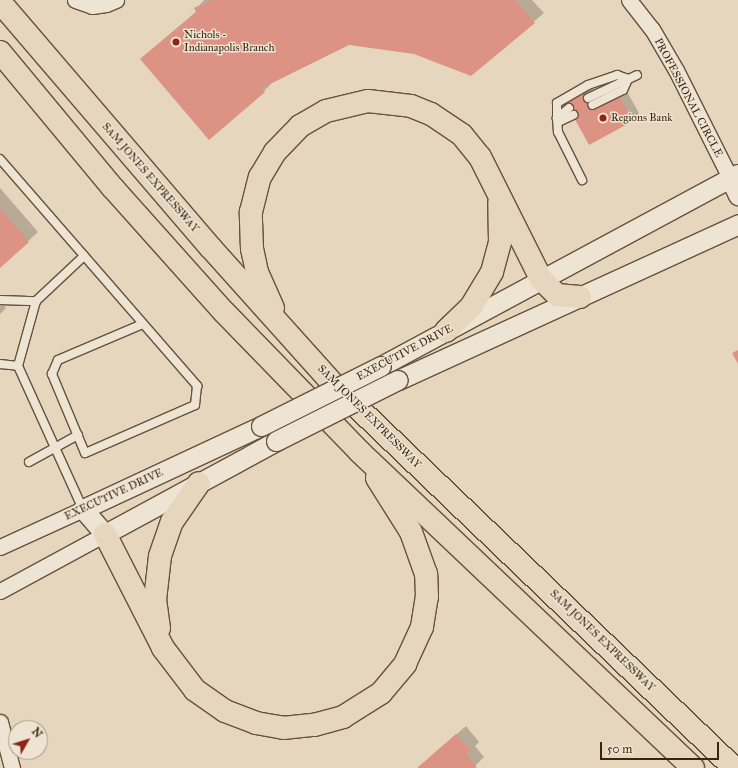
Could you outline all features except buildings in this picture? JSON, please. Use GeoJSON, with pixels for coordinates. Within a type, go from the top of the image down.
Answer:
{"type":"FeatureCollection","features":[{"type":"Feature","properties":{"kind":"highway"},"geometry":{"type":"LineString","coordinates":[[7,0],[66,80]]}},
{"type":"Feature","properties":{"kind":"highway","name":"SAM JONES EXPRESSWAY"},"geometry":{"type":"LineString","coordinates":[[0,2],[210,248],[333,384],[734,768]]}},
{"type":"Feature","properties":{"kind":"highway"},"geometry":{"type":"LineString","coordinates":[[0,52],[113,188],[224,312],[360,452],[692,768]]}},
{"type":"Feature","properties":{"kind":"highway"},"geometry":{"type":"LineString","coordinates":[[280,324],[257,272],[254,257],[251,234],[252,205],[260,177],[270,158],[284,141],[313,118],[339,107],[361,102],[390,102],[432,114],[467,140],[480,157],[541,279],[557,295],[580,297]]}},
{"type":"Feature","properties":{"kind":"highway"},"geometry":{"type":"LineString","coordinates":[[446,332],[471,307],[492,272],[500,242],[501,213],[497,192]]}},
{"type":"Feature","properties":{"kind":"highway"},"geometry":{"type":"LineString","coordinates":[[105,534],[164,648],[201,695],[232,714],[272,726],[294,728],[329,722],[363,707],[386,688],[409,658],[422,627],[427,596],[426,574],[410,532],[360,452]]}},
{"type":"Feature","properties":{"kind":"highway"},"geometry":{"type":"LineString","coordinates":[[164,648],[155,607],[158,564],[172,522],[198,483]]}},
{"type":"Feature","properties":{"kind":"street"},"geometry":{"type":"LineString","coordinates":[[75,0],[92,6],[106,4],[116,0]]}},
{"type":"Feature","properties":{"kind":"street","name":"PROFESSIONAL CIRCLE"},"geometry":{"type":"LineString","coordinates":[[629,0],[652,29],[676,70],[735,182]]}},
{"type":"Feature","properties":{"kind":"street","name":"EXECUTIVE DRIVE"},"geometry":{"type":"LineString","coordinates":[[0,548],[261,426],[446,332],[541,279],[735,182]]}},
{"type":"Feature","properties":{"kind":"street","name":"EXECUTIVE DRIVE"},"geometry":{"type":"LineString","coordinates":[[0,591],[276,441],[398,380],[738,224]]}},
{"type":"Feature","properties":{"kind":"street"},"geometry":{"type":"LineString","coordinates":[[83,509],[105,534]]}},
{"type":"Feature","properties":{"kind":"street"},"geometry":{"type":"LineString","coordinates":[[0,722],[12,768]]}},
{"type":"Feature","properties":{"kind":"lane"},"geometry":{"type":"LineString","coordinates":[[590,102],[623,90],[628,79],[637,74]]}},
{"type":"Feature","properties":{"kind":"lane"},"geometry":{"type":"LineString","coordinates":[[582,180],[558,132],[557,103],[588,85],[617,75],[628,79]]}},
{"type":"Feature","properties":{"kind":"lane"},"geometry":{"type":"LineString","coordinates":[[558,120],[571,112]]}},
{"type":"Feature","properties":{"kind":"lane"},"geometry":{"type":"LineString","coordinates":[[0,159],[197,386],[195,405],[85,453],[52,374],[58,360],[143,324]]}},
{"type":"Feature","properties":{"kind":"lane"},"geometry":{"type":"LineString","coordinates":[[83,509],[18,366],[36,301],[84,256]]}},
{"type":"Feature","properties":{"kind":"lane"},"geometry":{"type":"LineString","coordinates":[[0,300],[36,301]]}},
{"type":"Feature","properties":{"kind":"lane"},"geometry":{"type":"LineString","coordinates":[[0,364],[18,366]]}},
{"type":"Feature","properties":{"kind":"lane"},"geometry":{"type":"LineString","coordinates":[[29,462],[78,435]]}},
{"type":"Feature","properties":{"kind":"place","name":"Nichols - Indianapolis Branch"},"geometry":{"type":"Point","coordinates":[176,42]}},
{"type":"Feature","properties":{"kind":"place","name":"Regions Bank"},"geometry":{"type":"Point","coordinates":[603,118]}}]}
